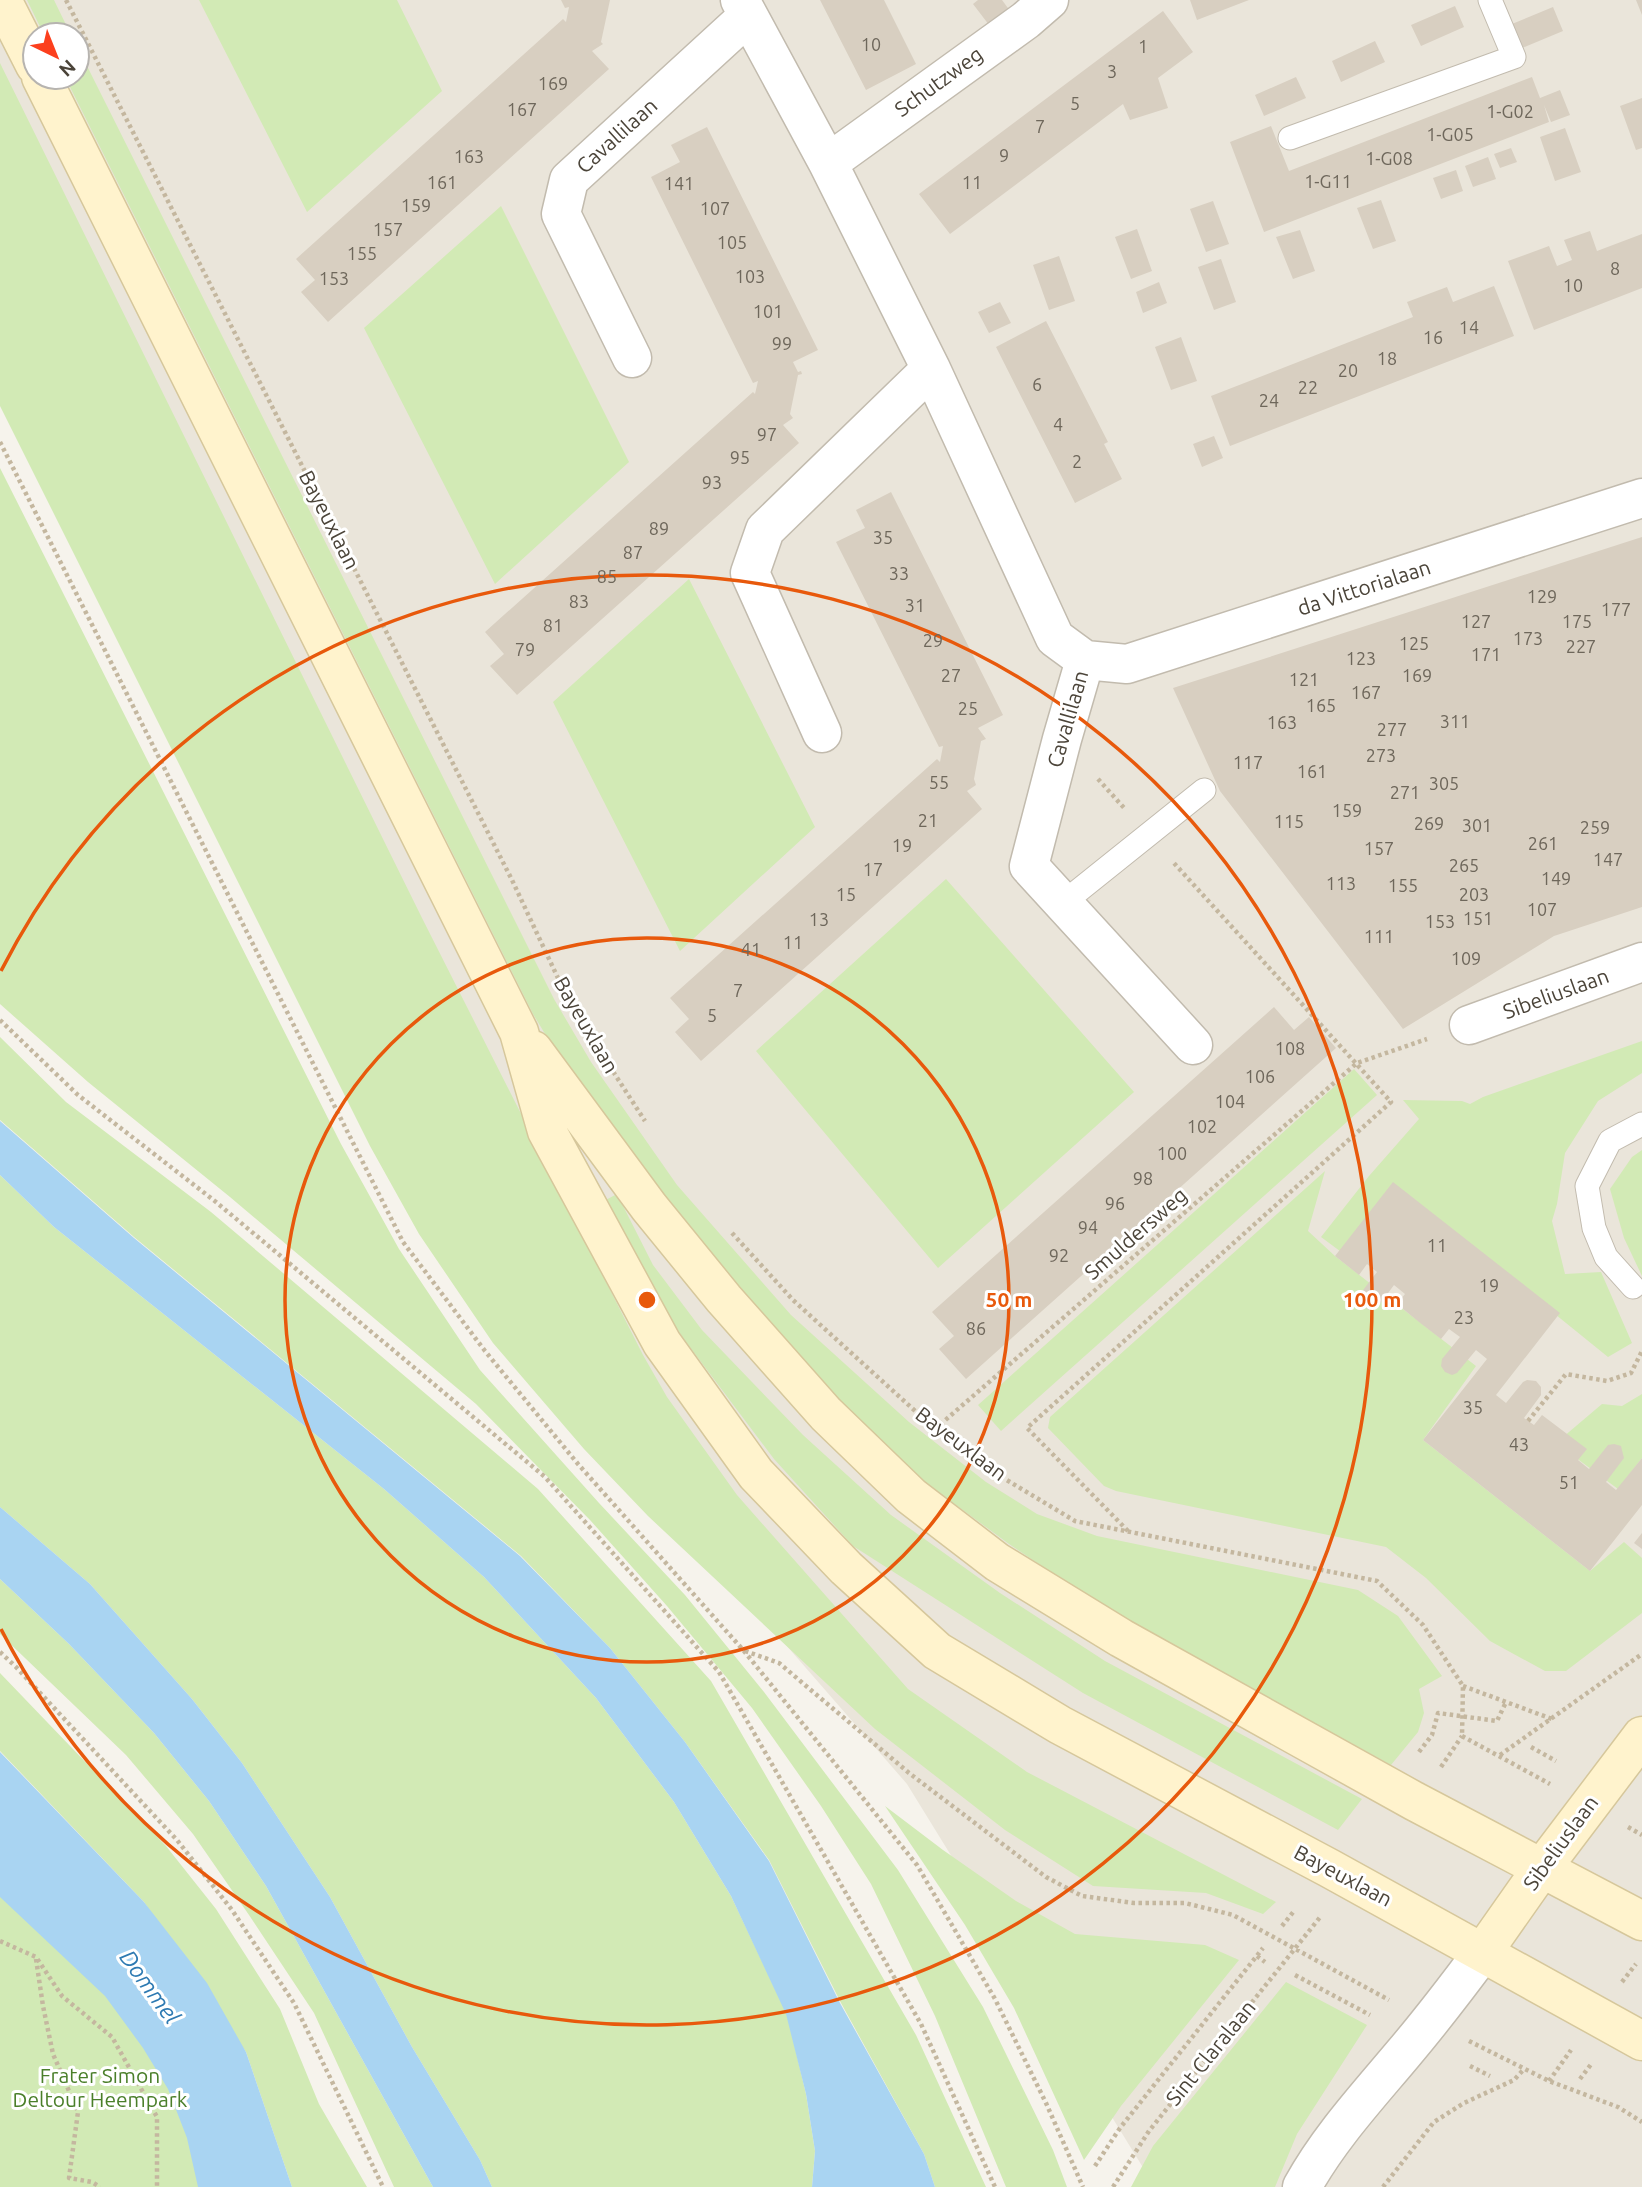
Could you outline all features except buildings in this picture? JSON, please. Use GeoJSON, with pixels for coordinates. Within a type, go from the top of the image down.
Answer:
{"type":"FeatureCollection","features":[{"type":"Feature","properties":{"kind":"main road"},"geometry":{"type":"LineString","coordinates":[[2,0],[21,37]]}},
{"type":"Feature","properties":{"kind":"main road","name":"Bayeuxlaan"},"geometry":{"type":"LineString","coordinates":[[48,91],[519,1032],[649,1207],[724,1299],[827,1414],[911,1496],[997,1562],[1121,1638],[1414,1801],[1642,1922]]}},
{"type":"Feature","properties":{"kind":"main road","name":"Bayeuxlaan"},"geometry":{"type":"LineString","coordinates":[[519,1032],[547,1131],[662,1343],[756,1474],[846,1568],[937,1651],[1060,1725],[1329,1868],[1642,2041]]}},
{"type":"Feature","properties":{"kind":"main road","name":"Sibeliuslaan"},"geometry":{"type":"LineString","coordinates":[[1483,1952],[1542,1868],[1642,1736]]}},
{"type":"Feature","properties":{"kind":"street","name":"Schutzweg"},"geometry":{"type":"LineString","coordinates":[[828,163],[1026,20],[1049,0]]}},
{"type":"Feature","properties":{"kind":"street","name":"Cavallilaan"},"geometry":{"type":"LineString","coordinates":[[632,358],[561,214],[569,180],[744,8],[828,163],[931,369],[1055,638],[1085,660],[1029,866],[1193,1045]]}},
{"type":"Feature","properties":{"kind":"street"},"geometry":{"type":"LineString","coordinates":[[822,733],[750,573],[765,530],[931,369]]}},
{"type":"Feature","properties":{"kind":"street","name":"da Vittorialaan"},"geometry":{"type":"LineString","coordinates":[[1085,660],[1127,664],[1642,498]]}},
{"type":"Feature","properties":{"kind":"street","name":"Sibeliuslaan"},"geometry":{"type":"LineString","coordinates":[[1469,1026],[1642,962]]}},
{"type":"Feature","properties":{"kind":"street"},"geometry":{"type":"LineString","coordinates":[[1302,2187],[1316,2162],[1345,2124],[1483,1952]]}},
{"type":"Feature","properties":{"kind":"lane"},"geometry":{"type":"LineString","coordinates":[[1290,138],[1514,57],[1490,0]]}},
{"type":"Feature","properties":{"kind":"lane"},"geometry":{"type":"LineString","coordinates":[[1063,903],[1204,790]]}},
{"type":"Feature","properties":{"kind":"lane"},"geometry":{"type":"LineString","coordinates":[[1633,1287],[1606,1257],[1594,1227],[1587,1186],[1610,1141],[1642,1124]]}},
{"type":"Feature","properties":{"kind":"path","name":"Bayeuxlaan"},"geometry":{"type":"LineString","coordinates":[[66,0],[512,880],[572,1008],[646,1123]]}},
{"type":"Feature","properties":{"kind":"path"},"geometry":{"type":"LineString","coordinates":[[0,442],[403,1242],[485,1351],[578,1464],[744,1651],[918,1865],[995,1999],[1083,2187]]}},
{"type":"Feature","properties":{"kind":"path"},"geometry":{"type":"LineString","coordinates":[[1062,739],[1391,1102],[1027,1428],[1129,1531]]}},
{"type":"Feature","properties":{"kind":"path"},"geometry":{"type":"LineString","coordinates":[[0,1020],[78,1095],[216,1202],[545,1477],[719,1672],[921,2024],[995,2187]]}},
{"type":"Feature","properties":{"kind":"path","name":"Smuldersweg"},"geometry":{"type":"LineString","coordinates":[[935,1429],[1357,1063],[1469,1026]]}},
{"type":"Feature","properties":{"kind":"path","name":"Bayeuxlaan"},"geometry":{"type":"LineString","coordinates":[[729,1230],[793,1300],[935,1429],[980,1464],[1075,1521],[1377,1581],[1423,1625],[1463,1686]]}},
{"type":"Feature","properties":{"kind":"path"},"geometry":{"type":"LineString","coordinates":[[1528,1421],[1566,1374],[1606,1381],[1631,1373],[1642,1350]]}},
{"type":"Feature","properties":{"kind":"path"},"geometry":{"type":"LineString","coordinates":[[744,1651],[779,1663],[909,1773],[1046,1877],[1082,1896],[1134,1903],[1185,1903],[1233,1915],[1370,1990]]}},
{"type":"Feature","properties":{"kind":"path"},"geometry":{"type":"LineString","coordinates":[[0,1652],[177,1840],[232,1910],[294,2003],[383,2187]]}},
{"type":"Feature","properties":{"kind":"path"},"geometry":{"type":"LineString","coordinates":[[1500,1755],[1642,1654]]}},
{"type":"Feature","properties":{"kind":"path"},"geometry":{"type":"LineString","coordinates":[[1436,1774],[1462,1736],[1463,1686],[1553,1719]]}},
{"type":"Feature","properties":{"kind":"path"},"geometry":{"type":"LineString","coordinates":[[1419,1754],[1432,1735],[1438,1713],[1497,1721],[1506,1702]]}},
{"type":"Feature","properties":{"kind":"path"},"geometry":{"type":"LineString","coordinates":[[1462,1736],[1539,1778]]}},
{"type":"Feature","properties":{"kind":"path"},"geometry":{"type":"LineString","coordinates":[[1531,1747],[1556,1761]]}},
{"type":"Feature","properties":{"kind":"path"},"geometry":{"type":"LineString","coordinates":[[1282,1926],[1294,1911]]}},
{"type":"Feature","properties":{"kind":"path","name":"Sint Claralaan"},"geometry":{"type":"LineString","coordinates":[[1114,2187],[1149,2131],[1315,1923]]}},
{"type":"Feature","properties":{"kind":"path"},"geometry":{"type":"LineString","coordinates":[[0,1941],[36,1958],[62,1996],[112,2037],[157,2118],[157,2187]]}},
{"type":"Feature","properties":{"kind":"path"},"geometry":{"type":"LineString","coordinates":[[1095,2166],[1120,2128],[1263,1948]]}},
{"type":"Feature","properties":{"kind":"path"},"geometry":{"type":"LineString","coordinates":[[1257,1956],[1265,1962]]}},
{"type":"Feature","properties":{"kind":"path"},"geometry":{"type":"LineString","coordinates":[[36,1958],[53,2054],[78,2112],[69,2178],[92,2182],[100,2187]]}},
{"type":"Feature","properties":{"kind":"path"},"geometry":{"type":"LineString","coordinates":[[1295,1975],[1370,2015]]}},
{"type":"Feature","properties":{"kind":"path"},"geometry":{"type":"LineString","coordinates":[[1549,2081],[1574,2045]]}},
{"type":"Feature","properties":{"kind":"path"},"geometry":{"type":"LineString","coordinates":[[1487,2050],[1549,2081],[1618,2107],[1642,2122]]}},
{"type":"Feature","properties":{"kind":"path"},"geometry":{"type":"LineString","coordinates":[[1470,2066],[1490,2076]]}},
{"type":"Feature","properties":{"kind":"path"},"geometry":{"type":"LineString","coordinates":[[1383,2187],[1434,2122],[1464,2103],[1514,2080],[1524,2069]]}},
{"type":"Feature","properties":{"kind":"shaded area"},"geometry":{"type":"Polygon","coordinates":[[[0,0],[1642,0],[1642,2187],[1155,2187],[907,1784],[426,1232],[0,352],[0,0]]]}},
{"type":"Feature","properties":{"kind":"green space"},"geometry":{"type":"Polygon","coordinates":[[[27,0],[54,0],[64,21],[37,21],[27,0]]]}},
{"type":"Feature","properties":{"kind":"green space"},"geometry":{"type":"Polygon","coordinates":[[[199,0],[397,0],[442,91],[307,212],[199,0]]]}},
{"type":"Feature","properties":{"kind":"green space"},"geometry":{"type":"Polygon","coordinates":[[[0,63],[422,918],[643,1355],[667,1397],[737,1495],[908,1689],[1027,1772],[1276,1902],[1263,1914],[1206,1893],[1093,1886],[1005,1830],[875,1729],[648,1516],[584,1449],[493,1343],[419,1234],[370,1146],[0,406],[0,63]]]}},
{"type":"Feature","properties":{"kind":"green space"},"geometry":{"type":"Polygon","coordinates":[[[91,74],[554,999],[591,1062],[677,1185],[791,1315],[909,1422],[986,1482],[1037,1514],[1097,1536],[1358,1590],[1398,1616],[1442,1676],[1419,1689],[1424,1713],[1418,1732],[1391,1765],[1111,1612],[1009,1544],[918,1477],[738,1301],[599,1123],[533,1014],[72,91],[91,91],[91,74]]]}},
{"type":"Feature","properties":{"kind":"green space"},"geometry":{"type":"Polygon","coordinates":[[[501,206],[629,462],[495,584],[364,328],[501,206]]]}},
{"type":"Feature","properties":{"kind":"green space"},"geometry":{"type":"Polygon","coordinates":[[[0,468],[341,1144],[399,1249],[480,1370],[685,1595],[764,1692],[898,1870],[983,2007],[1053,2150],[1067,2187],[1006,2187],[935,2016],[871,1884],[821,1806],[752,1708],[667,1606],[590,1520],[476,1404],[230,1197],[88,1082],[0,1004],[0,468]]]}},
{"type":"Feature","properties":{"kind":"green space"},"geometry":{"type":"Polygon","coordinates":[[[689,579],[815,827],[680,951],[553,702],[689,579]]]}},
{"type":"Feature","properties":{"kind":"green space"},"geometry":{"type":"Polygon","coordinates":[[[946,879],[1134,1092],[938,1268],[756,1051],[946,879]]]}},
{"type":"Feature","properties":{"kind":"green space"},"geometry":{"type":"Polygon","coordinates":[[[0,1037],[66,1102],[211,1212],[538,1489],[711,1681],[916,2035],[986,2187],[935,2187],[924,2154],[841,2003],[769,1860],[685,1742],[610,1648],[521,1556],[134,1237],[0,1120],[0,1037]]]}},
{"type":"Feature","properties":{"kind":"green space"},"geometry":{"type":"Polygon","coordinates":[[[1642,1041],[1642,1073],[1598,1101],[1565,1153],[1552,1221],[1565,1274],[1601,1272],[1632,1343],[1608,1357],[1399,1188],[1352,1260],[1321,1237],[1419,1119],[1403,1100],[1462,1101],[1470,1104],[1483,1097],[1642,1041]]]}},
{"type":"Feature","properties":{"kind":"green space"},"geometry":{"type":"Polygon","coordinates":[[[1354,1069],[1377,1095],[1001,1431],[978,1405],[1354,1069]]]}},
{"type":"Feature","properties":{"kind":"green space"},"geometry":{"type":"Polygon","coordinates":[[[1642,1150],[1642,1276],[1624,1238],[1610,1189],[1632,1157],[1642,1150]]]}},
{"type":"Feature","properties":{"kind":"green space"},"geometry":{"type":"Polygon","coordinates":[[[1325,1171],[1308,1231],[1335,1256],[1476,1366],[1423,1440],[1590,1571],[1624,1542],[1642,1558],[1642,1613],[1566,1671],[1545,1671],[1490,1641],[1426,1578],[1386,1547],[1116,1491],[1104,1486],[1048,1428],[1050,1417],[1325,1171]]]}},
{"type":"Feature","properties":{"kind":"green space"},"geometry":{"type":"Polygon","coordinates":[[[0,1175],[54,1227],[384,1489],[484,1577],[596,1698],[674,1802],[731,1896],[787,2014],[806,2094],[815,2151],[812,2187],[492,2187],[480,2160],[412,2047],[330,1897],[242,1763],[192,1699],[90,1584],[0,1507],[0,1175]]]}},
{"type":"Feature","properties":{"kind":"green space"},"geometry":{"type":"Polygon","coordinates":[[[617,1194],[653,1265],[702,1330],[803,1435],[891,1515],[1000,1593],[1105,1661],[1362,1799],[1338,1830],[1083,1693],[853,1546],[774,1459],[683,1338],[598,1204],[617,1194]]]}},
{"type":"Feature","properties":{"kind":"green space"},"geometry":{"type":"Polygon","coordinates":[[[1642,1394],[1642,1458],[1618,1489],[1556,1443],[1602,1404],[1622,1406],[1642,1394]]]}},
{"type":"Feature","properties":{"kind":"green space"},"geometry":{"type":"Polygon","coordinates":[[[0,1579],[69,1644],[154,1733],[209,1801],[266,1886],[433,2187],[394,2187],[314,2013],[193,1834],[126,1755],[0,1634],[0,1579]]]}},
{"type":"Feature","properties":{"kind":"green space"},"geometry":{"type":"Polygon","coordinates":[[[0,1673],[166,1846],[216,1909],[280,2009],[319,2104],[367,2187],[292,2187],[246,2052],[144,1902],[0,1751],[0,1673]]]}},
{"type":"Feature","properties":{"kind":"green space"},"geometry":{"type":"Polygon","coordinates":[[[885,1806],[1016,1901],[1075,1934],[1205,1945],[1239,1960],[1121,2106],[1084,2160],[1014,2008],[965,1925],[885,1806]]]}},
{"type":"Feature","properties":{"kind":"green space","name":"Frater Simon Deltour Heempark"},"geometry":{"type":"Polygon","coordinates":[[[0,1821],[244,2187],[0,2187],[0,1821]]]}},
{"type":"Feature","properties":{"kind":"green space"},"geometry":{"type":"Polygon","coordinates":[[[1286,1982],[1367,2025],[1297,2134],[1275,2187],[1131,2187],[1153,2146],[1286,1982]]]}},
{"type":"Feature","properties":{"kind":"water"},"geometry":{"type":"Polygon","coordinates":[[[0,1121],[134,1238],[520,1556],[610,1648],[685,1742],[769,1861],[840,2003],[924,2154],[935,2187],[812,2187],[815,2151],[806,2094],[786,2014],[731,1896],[674,1802],[596,1698],[484,1577],[384,1489],[54,1227],[0,1175],[0,1121]]]}},
{"type":"Feature","properties":{"kind":"water"},"geometry":{"type":"Polygon","coordinates":[[[0,1507],[90,1584],[192,1699],[242,1763],[330,1897],[412,2047],[480,2160],[492,2187],[433,2187],[266,1886],[209,1801],[154,1733],[69,1644],[0,1579],[0,1507]]]}},
{"type":"Feature","properties":{"kind":"water","name":"Dommel"},"geometry":{"type":"Polygon","coordinates":[[[0,1752],[144,1902],[207,1983],[246,2052],[292,2187],[198,2187],[187,2138],[168,2089],[143,2048],[105,1996],[0,1897],[0,1752]]]}}]}
